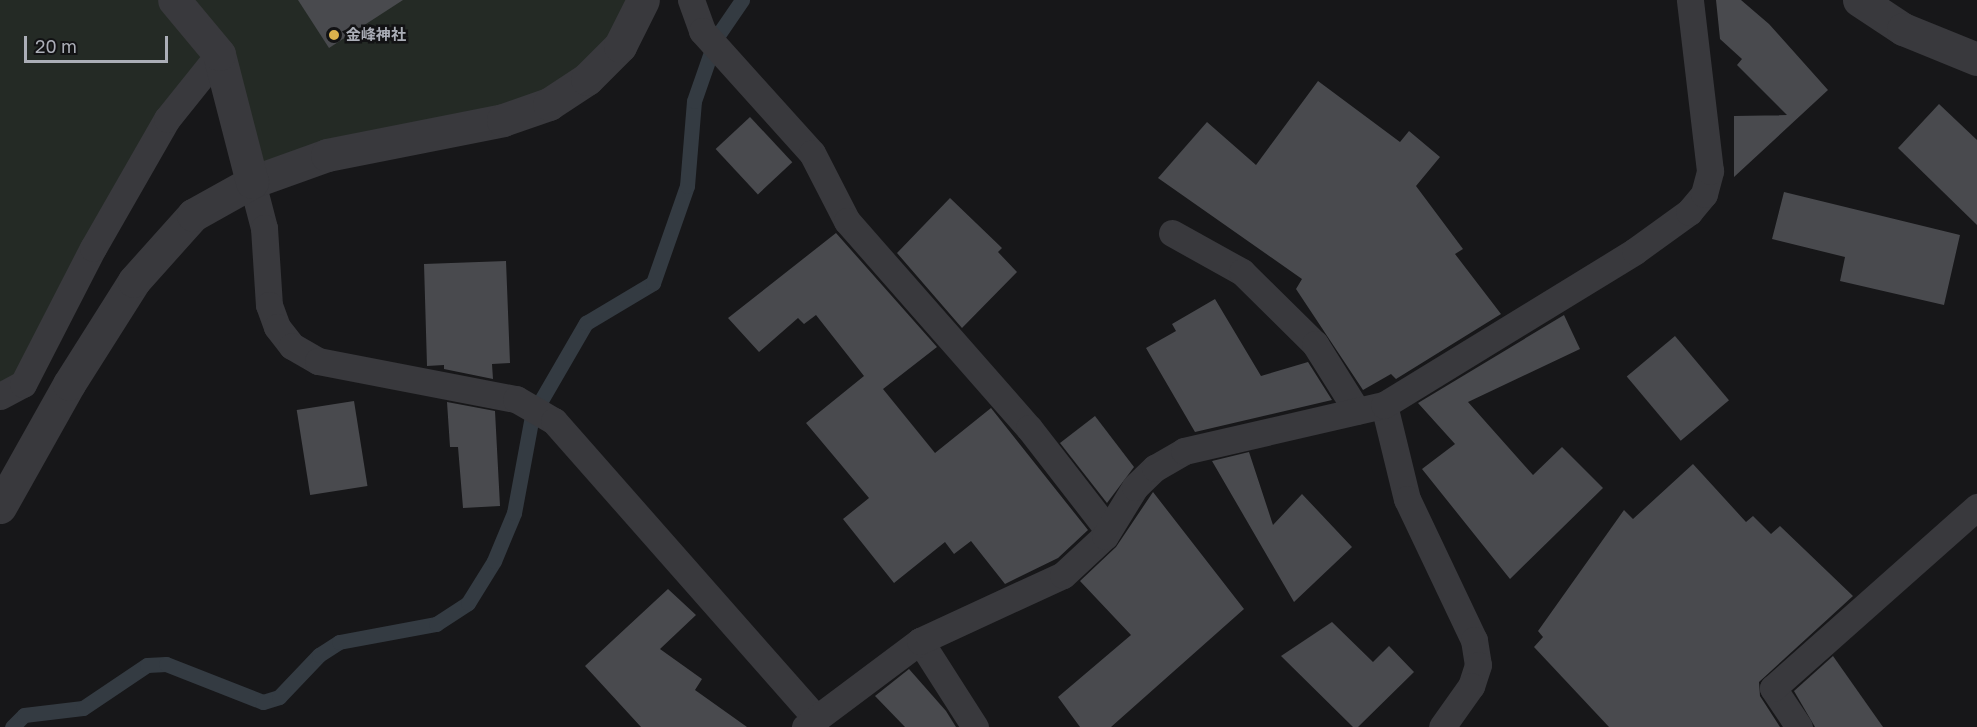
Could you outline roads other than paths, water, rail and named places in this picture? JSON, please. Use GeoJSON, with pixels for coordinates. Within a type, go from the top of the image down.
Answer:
{"type":"FeatureCollection","features":[{"type":"Feature","properties":{"kind":"street"},"geometry":{"type":"LineString","coordinates":[[174,0],[219,54],[252,182]]}},
{"type":"Feature","properties":{"kind":"street"},"geometry":{"type":"LineString","coordinates":[[0,507],[69,384],[134,281],[193,215],[252,182],[327,155],[503,120],[549,104],[587,79],[620,46],[643,0]]}},
{"type":"Feature","properties":{"kind":"street"},"geometry":{"type":"LineString","coordinates":[[1859,0],[1903,29],[1977,59]]}},
{"type":"Feature","properties":{"kind":"lane"},"geometry":{"type":"LineString","coordinates":[[691,0],[702,31],[729,64],[812,153],[847,221],[1029,428],[1108,530]]}},
{"type":"Feature","properties":{"kind":"lane"},"geometry":{"type":"LineString","coordinates":[[252,182],[264,228],[269,305],[277,327],[292,346],[318,361],[516,399],[554,421],[811,723],[920,641],[1063,575],[1108,530],[1135,487],[1155,468],[1184,451],[1384,405],[1635,251],[1689,212],[1704,194],[1710,171],[1690,0]]}},
{"type":"Feature","properties":{"kind":"lane"},"geometry":{"type":"LineString","coordinates":[[0,396],[23,384],[93,248],[168,119],[219,54]]}},
{"type":"Feature","properties":{"kind":"lane"},"geometry":{"type":"LineString","coordinates":[[1172,233],[1242,272],[1316,344],[1358,411]]}},
{"type":"Feature","properties":{"kind":"lane"},"geometry":{"type":"LineString","coordinates":[[1384,405],[1407,499],[1475,649],[1478,665],[1471,686],[1442,727]]}},
{"type":"Feature","properties":{"kind":"lane"},"geometry":{"type":"LineString","coordinates":[[1799,727],[1773,688],[1977,507]]}},
{"type":"Feature","properties":{"kind":"lane"},"geometry":{"type":"LineString","coordinates":[[920,641],[975,727]]}},
{"type":"Feature","properties":{"kind":"waterway"},"geometry":{"type":"LineString","coordinates":[[12,727],[24,715],[83,708],[147,665],[166,664],[263,702],[279,697],[319,655],[339,642],[436,624],[468,603],[494,561],[514,513],[532,416],[586,323],[653,283],[687,186],[694,101],[716,38],[742,0]]}},
{"type":"Feature","properties":{"kind":"place","name":"金峰神社"},"geometry":{"type":"Point","coordinates":[334,35]}}]}
